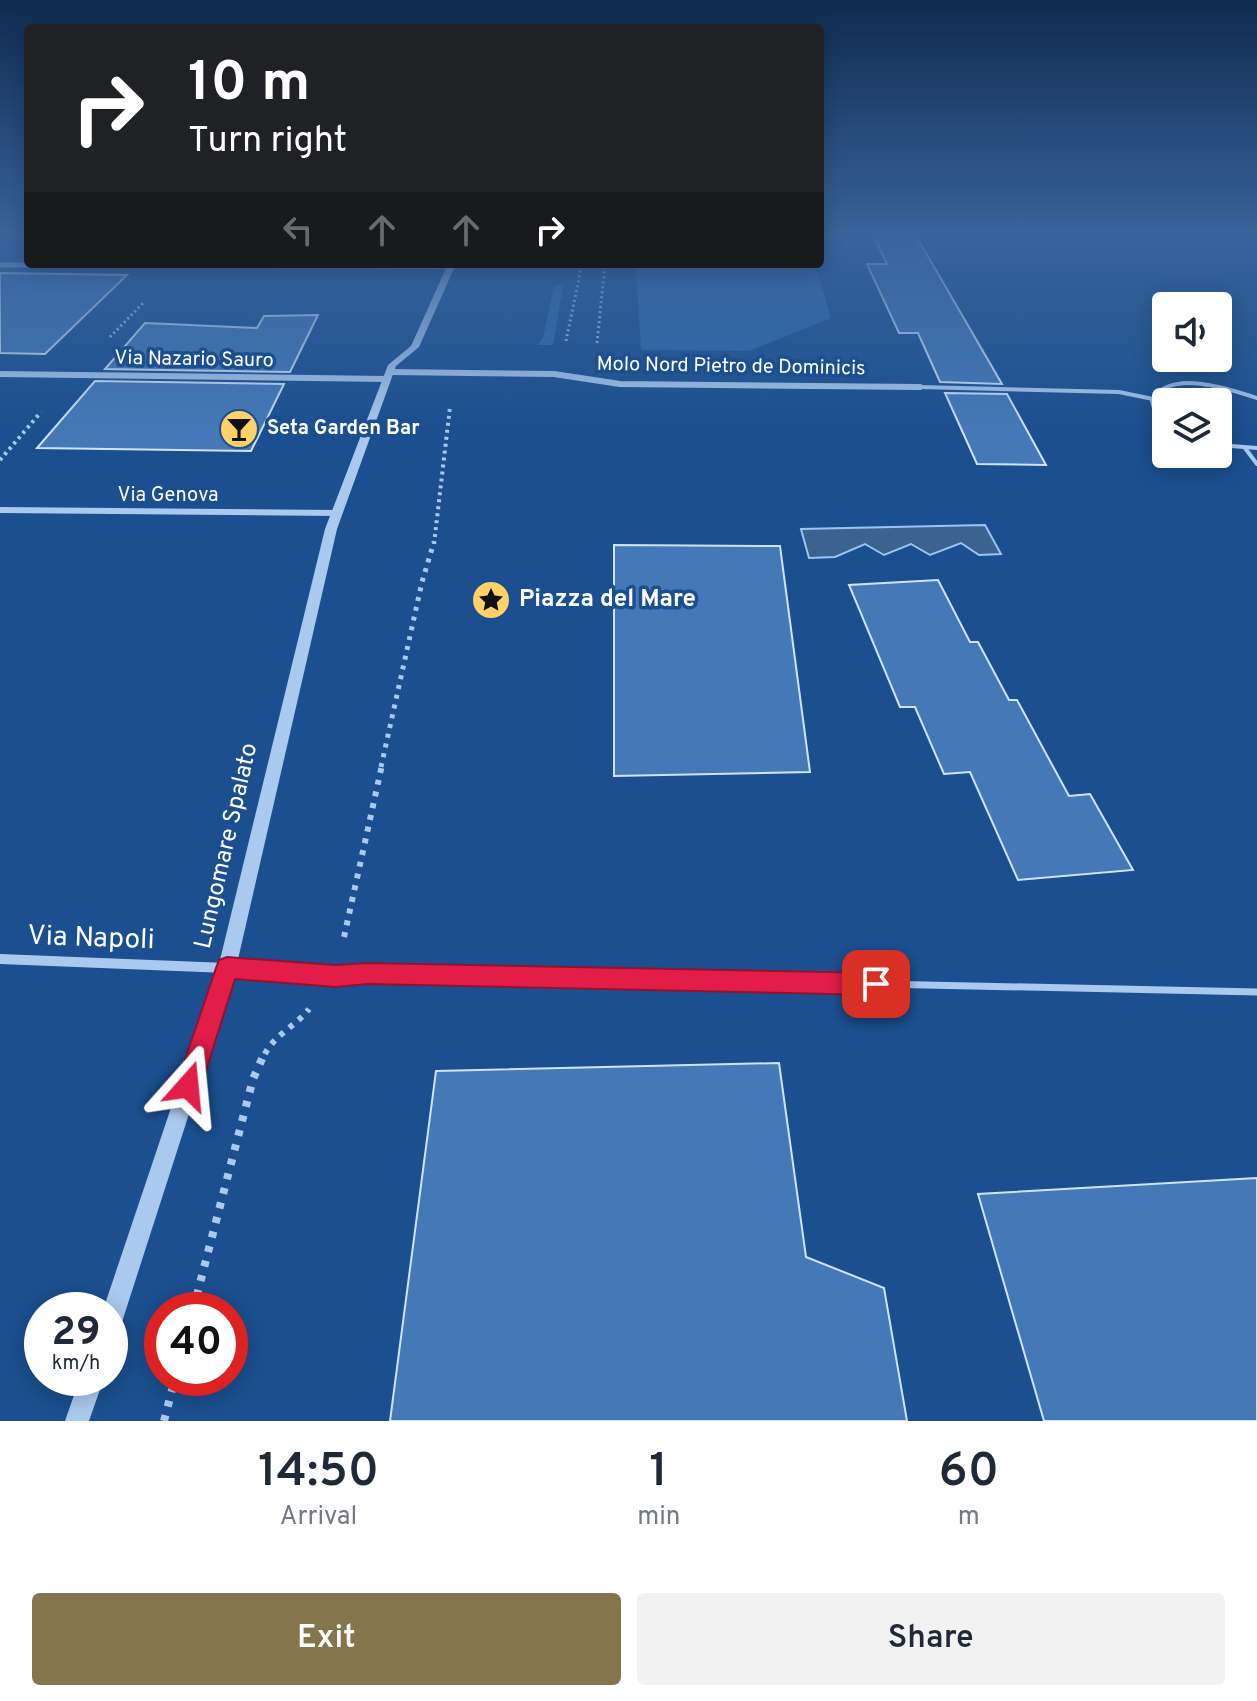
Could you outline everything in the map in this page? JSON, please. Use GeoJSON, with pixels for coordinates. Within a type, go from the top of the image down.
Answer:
{"type":"FeatureCollection","features":[{"type":"Feature","properties":{"kind":"street"},"geometry":{"type":"LineString","coordinates":[[388,376],[392,365],[415,347],[435,300]]}},
{"type":"Feature","properties":{"kind":"street","name":"Via Nazario Sauro"},"geometry":{"type":"LineString","coordinates":[[0,374],[388,376]]}},
{"type":"Feature","properties":{"kind":"street","name":"Molo Nord Pietro de Dominicis"},"geometry":{"type":"LineString","coordinates":[[388,376],[541,374],[620,384],[920,387]]}},
{"type":"Feature","properties":{"kind":"street","name":"Lungomare Spalato"},"geometry":{"type":"LineString","coordinates":[[120,1292],[227,968],[337,513],[388,376]]}},
{"type":"Feature","properties":{"kind":"street","name":"Via Genova"},"geometry":{"type":"LineString","coordinates":[[0,510],[337,513]]}},
{"type":"Feature","properties":{"kind":"street","name":"Via Napoli"},"geometry":{"type":"LineString","coordinates":[[0,959],[227,968]]}},
{"type":"Feature","properties":{"kind":"street"},"geometry":{"type":"LineString","coordinates":[[77,1421],[86,1396]]}},
{"type":"Feature","properties":{"kind":"lane"},"geometry":{"type":"LineString","coordinates":[[1171,388],[1196,385],[1217,388]]}},
{"type":"Feature","properties":{"kind":"lane"},"geometry":{"type":"LineString","coordinates":[[920,387],[1119,392],[1152,399]]}},
{"type":"Feature","properties":{"kind":"lane"},"geometry":{"type":"LineString","coordinates":[[1232,390],[1257,398]]}},
{"type":"Feature","properties":{"kind":"lane"},"geometry":{"type":"LineString","coordinates":[[1232,447],[1257,448]]}},
{"type":"Feature","properties":{"kind":"lane"},"geometry":{"type":"LineString","coordinates":[[1245,448],[1257,464]]}},
{"type":"Feature","properties":{"kind":"lane"},"geometry":{"type":"LineString","coordinates":[[227,968],[335,976],[384,974],[1257,992]]}},
{"type":"Feature","properties":{"kind":"path"},"geometry":{"type":"LineString","coordinates":[[0,460],[74,375],[146,300]]}},
{"type":"Feature","properties":{"kind":"path"},"geometry":{"type":"LineString","coordinates":[[564,348],[574,300]]}},
{"type":"Feature","properties":{"kind":"path"},"geometry":{"type":"LineString","coordinates":[[596,348],[601,300]]}},
{"type":"Feature","properties":{"kind":"path"},"geometry":{"type":"LineString","coordinates":[[198,1292],[253,1079],[268,1046],[299,1022],[335,976],[422,582],[433,554],[451,401]]}},
{"type":"Feature","properties":{"kind":"path"},"geometry":{"type":"LineString","coordinates":[[164,1421],[170,1396]]}},
{"type":"Feature","properties":{"kind":"shaded area"},"geometry":{"type":"Polygon","coordinates":[[[551,300],[561,300],[553,345],[537,345],[543,338],[551,300]]]}},
{"type":"Feature","properties":{"kind":"shaded area"},"geometry":{"type":"Polygon","coordinates":[[[638,300],[826,300],[831,318],[749,351],[641,350],[638,300]]]}},
{"type":"Feature","properties":{"kind":"shaded area"},"geometry":{"type":"Polygon","coordinates":[[[985,525],[1001,554],[979,555],[961,543],[930,555],[911,544],[884,555],[865,544],[835,557],[809,558],[801,529],[985,525]]]}},
{"type":"Feature","properties":{"kind":"building"},"geometry":{"type":"Polygon","coordinates":[[[0,300],[101,300],[45,354],[0,353],[0,300]]]}},
{"type":"Feature","properties":{"kind":"building"},"geometry":{"type":"Polygon","coordinates":[[[884,300],[953,300],[1002,384],[940,382],[918,333],[899,333],[884,300]]]}},
{"type":"Feature","properties":{"kind":"building"},"geometry":{"type":"Polygon","coordinates":[[[318,315],[290,372],[105,369],[145,323],[257,328],[264,316],[318,315]]]}},
{"type":"Feature","properties":{"kind":"building"},"geometry":{"type":"Polygon","coordinates":[[[95,381],[284,384],[251,451],[37,448],[95,381]]]}},
{"type":"Feature","properties":{"kind":"building"},"geometry":{"type":"Polygon","coordinates":[[[945,393],[1007,394],[1046,465],[977,464],[945,393]]]}},
{"type":"Feature","properties":{"kind":"building"},"geometry":{"type":"Polygon","coordinates":[[[614,545],[780,546],[810,772],[614,776],[614,545]]]}},
{"type":"Feature","properties":{"kind":"building"},"geometry":{"type":"Polygon","coordinates":[[[938,580],[970,642],[978,642],[1009,700],[1017,700],[1069,796],[1090,794],[1133,870],[1018,880],[970,772],[944,774],[915,707],[900,707],[849,585],[938,580]]]}},
{"type":"Feature","properties":{"kind":"building"},"geometry":{"type":"Polygon","coordinates":[[[779,1063],[806,1257],[884,1288],[907,1421],[390,1421],[436,1071],[779,1063]]]}},
{"type":"Feature","properties":{"kind":"building"},"geometry":{"type":"Polygon","coordinates":[[[1257,1178],[1257,1421],[1044,1421],[978,1194],[1257,1178]]]}},
{"type":"Feature","properties":{"kind":"place","name":"Seta Garden Bar"},"geometry":{"type":"Point","coordinates":[239,429]}},
{"type":"Feature","properties":{"kind":"place","name":"Piazza del Mare"},"geometry":{"type":"Point","coordinates":[491,600]}},
{"type":"Feature","properties":{"kind":"route"},"geometry":{"type":"LineString","coordinates":[[188,1086],[227,968],[335,976],[368,973],[876,984]]}}]}
